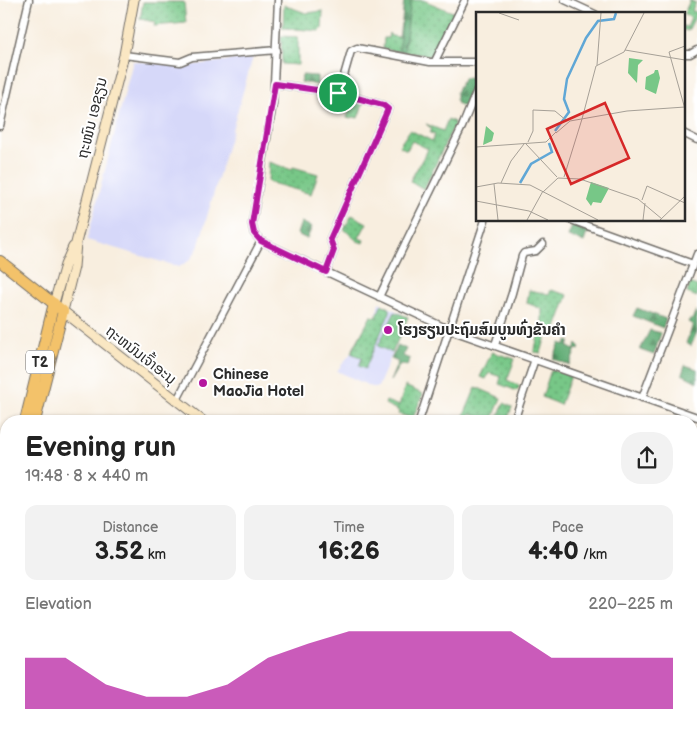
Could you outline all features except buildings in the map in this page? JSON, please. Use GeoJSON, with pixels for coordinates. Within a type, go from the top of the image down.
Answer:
{"type":"FeatureCollection","features":[{"type":"Feature","properties":{"kind":"main road","name":"ຖະໜົນ ເອຊຽນ"},"geometry":{"type":"LineString","coordinates":[[37,415],[74,267],[76,243],[124,55],[134,0]]}},
{"type":"Feature","properties":{"kind":"main road","name":"ຖະໜົນ ເອຊຽນ"},"geometry":{"type":"LineString","coordinates":[[26,415],[65,264],[76,243]]}},
{"type":"Feature","properties":{"kind":"main road"},"geometry":{"type":"LineString","coordinates":[[0,261],[63,311]]}},
{"type":"Feature","properties":{"kind":"main road","name":"ຖະຫນົນເຈົ້າອະນຸ"},"geometry":{"type":"LineString","coordinates":[[63,311],[196,415]]}},
{"type":"Feature","properties":{"kind":"street"},"geometry":{"type":"LineString","coordinates":[[0,126],[29,0]]}},
{"type":"Feature","properties":{"kind":"street"},"geometry":{"type":"LineString","coordinates":[[278,0],[275,84],[252,224],[254,233],[261,241],[450,330],[691,415]]}},
{"type":"Feature","properties":{"kind":"street"},"geometry":{"type":"LineString","coordinates":[[435,62],[465,0]]}},
{"type":"Feature","properties":{"kind":"street"},"geometry":{"type":"LineString","coordinates":[[566,0],[592,12]]}},
{"type":"Feature","properties":{"kind":"street"},"geometry":{"type":"LineString","coordinates":[[585,8],[588,0]]}},
{"type":"Feature","properties":{"kind":"street"},"geometry":{"type":"LineString","coordinates":[[338,93],[353,49],[435,62],[476,62]]}},
{"type":"Feature","properties":{"kind":"street"},"geometry":{"type":"LineString","coordinates":[[124,55],[180,62],[192,57],[277,50]]}},
{"type":"Feature","properties":{"kind":"street"},"geometry":{"type":"LineString","coordinates":[[684,54],[690,54],[697,50]]}},
{"type":"Feature","properties":{"kind":"street"},"geometry":{"type":"LineString","coordinates":[[275,84],[338,93],[383,105],[388,109],[330,239],[334,250],[326,272]]}},
{"type":"Feature","properties":{"kind":"street"},"geometry":{"type":"LineString","coordinates":[[379,296],[462,127],[476,92]]}},
{"type":"Feature","properties":{"kind":"street"},"geometry":{"type":"LineString","coordinates":[[684,134],[697,140]]}},
{"type":"Feature","properties":{"kind":"street"},"geometry":{"type":"LineString","coordinates":[[420,415],[450,330],[485,221]]}},
{"type":"Feature","properties":{"kind":"street"},"geometry":{"type":"LineString","coordinates":[[574,221],[693,264]]}},
{"type":"Feature","properties":{"kind":"street"},"geometry":{"type":"LineString","coordinates":[[177,400],[261,241]]}},
{"type":"Feature","properties":{"kind":"street"},"geometry":{"type":"LineString","coordinates":[[495,345],[522,256],[524,253],[536,252],[543,244]]}},
{"type":"Feature","properties":{"kind":"street"},"geometry":{"type":"LineString","coordinates":[[642,398],[697,254]]}},
{"type":"Feature","properties":{"kind":"street"},"geometry":{"type":"LineString","coordinates":[[516,415],[535,359]]}},
{"type":"Feature","properties":{"kind":"shaded area"},"geometry":{"type":"Polygon","coordinates":[[[253,57],[198,248],[190,260],[179,267],[87,240],[133,61],[187,66],[253,57]]]}},
{"type":"Feature","properties":{"kind":"shaded area"},"geometry":{"type":"Polygon","coordinates":[[[379,302],[408,317],[378,387],[372,387],[337,371],[351,353],[371,316],[376,317],[379,302]]]}},
{"type":"Feature","properties":{"kind":"green space"},"geometry":{"type":"Polygon","coordinates":[[[404,0],[411,0],[404,52],[399,50],[404,0]]]}},
{"type":"Feature","properties":{"kind":"green space"},"geometry":{"type":"Polygon","coordinates":[[[411,0],[423,0],[455,13],[432,56],[404,52],[411,0]]]}},
{"type":"Feature","properties":{"kind":"green space"},"geometry":{"type":"Polygon","coordinates":[[[690,0],[696,3],[692,10],[697,13],[688,31],[684,30],[684,26],[687,27],[691,18],[684,14],[690,0]]]}},
{"type":"Feature","properties":{"kind":"green space"},"geometry":{"type":"Polygon","coordinates":[[[143,2],[184,2],[186,23],[154,26],[155,22],[140,19],[143,2]]]}},
{"type":"Feature","properties":{"kind":"green space"},"geometry":{"type":"Polygon","coordinates":[[[284,5],[306,13],[323,11],[322,29],[319,31],[283,28],[284,5]]]}},
{"type":"Feature","properties":{"kind":"green space"},"geometry":{"type":"Polygon","coordinates":[[[401,23],[403,23],[399,50],[401,52],[383,49],[384,38],[388,38],[389,33],[391,36],[399,37],[401,23]]]}},
{"type":"Feature","properties":{"kind":"green space"},"geometry":{"type":"Polygon","coordinates":[[[281,36],[298,37],[298,65],[282,64],[281,36]]]}},
{"type":"Feature","properties":{"kind":"green space"},"geometry":{"type":"Polygon","coordinates":[[[302,75],[317,76],[317,85],[301,82],[302,75]]]}},
{"type":"Feature","properties":{"kind":"green space"},"geometry":{"type":"Polygon","coordinates":[[[464,78],[470,78],[471,87],[464,106],[460,106],[456,102],[456,92],[464,78]]]}},
{"type":"Feature","properties":{"kind":"green space"},"geometry":{"type":"Polygon","coordinates":[[[352,100],[363,104],[358,118],[353,117],[351,119],[347,118],[352,100]]]}},
{"type":"Feature","properties":{"kind":"green space"},"geometry":{"type":"Polygon","coordinates":[[[448,119],[454,122],[454,125],[424,189],[410,181],[428,149],[412,141],[407,150],[399,146],[410,130],[432,141],[435,135],[430,133],[432,129],[426,124],[443,131],[448,119]]]}},
{"type":"Feature","properties":{"kind":"green space"},"geometry":{"type":"Polygon","coordinates":[[[269,162],[292,170],[293,167],[318,174],[311,194],[268,182],[269,162]]]}},
{"type":"Feature","properties":{"kind":"green space"},"geometry":{"type":"Polygon","coordinates":[[[352,215],[367,223],[359,238],[364,240],[363,243],[357,241],[344,229],[352,215]]]}},
{"type":"Feature","properties":{"kind":"green space"},"geometry":{"type":"Polygon","coordinates":[[[301,222],[312,227],[307,239],[297,234],[301,222]]]}},
{"type":"Feature","properties":{"kind":"green space"},"geometry":{"type":"Polygon","coordinates":[[[573,224],[591,231],[590,234],[587,233],[584,242],[568,236],[573,224]]]}},
{"type":"Feature","properties":{"kind":"green space"},"geometry":{"type":"Polygon","coordinates":[[[690,283],[697,286],[697,297],[687,293],[690,283]]]}},
{"type":"Feature","properties":{"kind":"green space"},"geometry":{"type":"Polygon","coordinates":[[[529,290],[549,294],[551,290],[568,295],[555,331],[548,329],[541,353],[534,352],[542,321],[542,309],[527,303],[529,290]]]}},
{"type":"Feature","properties":{"kind":"green space"},"geometry":{"type":"Polygon","coordinates":[[[382,304],[390,309],[390,312],[365,369],[359,366],[362,358],[351,353],[371,316],[376,317],[382,304]]]}},
{"type":"Feature","properties":{"kind":"green space"},"geometry":{"type":"Polygon","coordinates":[[[637,308],[666,319],[663,328],[633,316],[637,308]]]}},
{"type":"Feature","properties":{"kind":"green space"},"geometry":{"type":"Polygon","coordinates":[[[696,310],[697,332],[691,346],[686,343],[693,325],[688,322],[692,320],[696,310]]]}},
{"type":"Feature","properties":{"kind":"green space"},"geometry":{"type":"Polygon","coordinates":[[[395,312],[408,317],[392,353],[378,346],[395,312]]]}},
{"type":"Feature","properties":{"kind":"green space"},"geometry":{"type":"Polygon","coordinates":[[[650,330],[661,333],[654,355],[640,350],[650,330]]]}},
{"type":"Feature","properties":{"kind":"green space"},"geometry":{"type":"Polygon","coordinates":[[[567,340],[570,341],[568,347],[574,350],[577,344],[580,347],[579,350],[576,349],[570,365],[553,359],[560,343],[565,345],[567,340]]]}},
{"type":"Feature","properties":{"kind":"green space"},"geometry":{"type":"Polygon","coordinates":[[[398,345],[406,349],[403,356],[410,359],[407,366],[400,364],[390,381],[398,362],[391,359],[398,345]]]}},
{"type":"Feature","properties":{"kind":"green space"},"geometry":{"type":"Polygon","coordinates":[[[492,352],[515,359],[507,380],[520,386],[517,391],[499,384],[501,377],[489,373],[486,379],[480,377],[492,352]]]}},
{"type":"Feature","properties":{"kind":"green space"},"geometry":{"type":"Polygon","coordinates":[[[685,365],[697,369],[697,382],[682,374],[685,365]]]}},
{"type":"Feature","properties":{"kind":"green space"},"geometry":{"type":"Polygon","coordinates":[[[551,370],[571,376],[560,405],[542,397],[551,370]]]}},
{"type":"Feature","properties":{"kind":"green space"},"geometry":{"type":"Polygon","coordinates":[[[405,386],[423,394],[414,415],[398,414],[399,411],[385,404],[386,401],[399,406],[405,386]]]}},
{"type":"Feature","properties":{"kind":"green space"},"geometry":{"type":"Polygon","coordinates":[[[476,387],[501,398],[494,415],[464,415],[476,387]]]}},
{"type":"Feature","properties":{"kind":"green space"},"geometry":{"type":"Polygon","coordinates":[[[504,403],[512,407],[509,415],[499,415],[504,403]]]}},
{"type":"Feature","properties":{"kind":"place","name":"ໂຮງຮຽນປະຖົມສົມບູນທົ່ງຂັນຄຳ"},"geometry":{"type":"Point","coordinates":[388,330]}},
{"type":"Feature","properties":{"kind":"place","name":"Chinese MaoJia Hotel"},"geometry":{"type":"Point","coordinates":[203,383]}},
{"type":"Feature","properties":{"kind":"route"},"geometry":{"type":"LineString","coordinates":[[275,84],[338,93],[383,105],[388,109],[330,239],[334,250],[326,272],[261,241],[254,233],[252,224],[275,84]]}}]}
